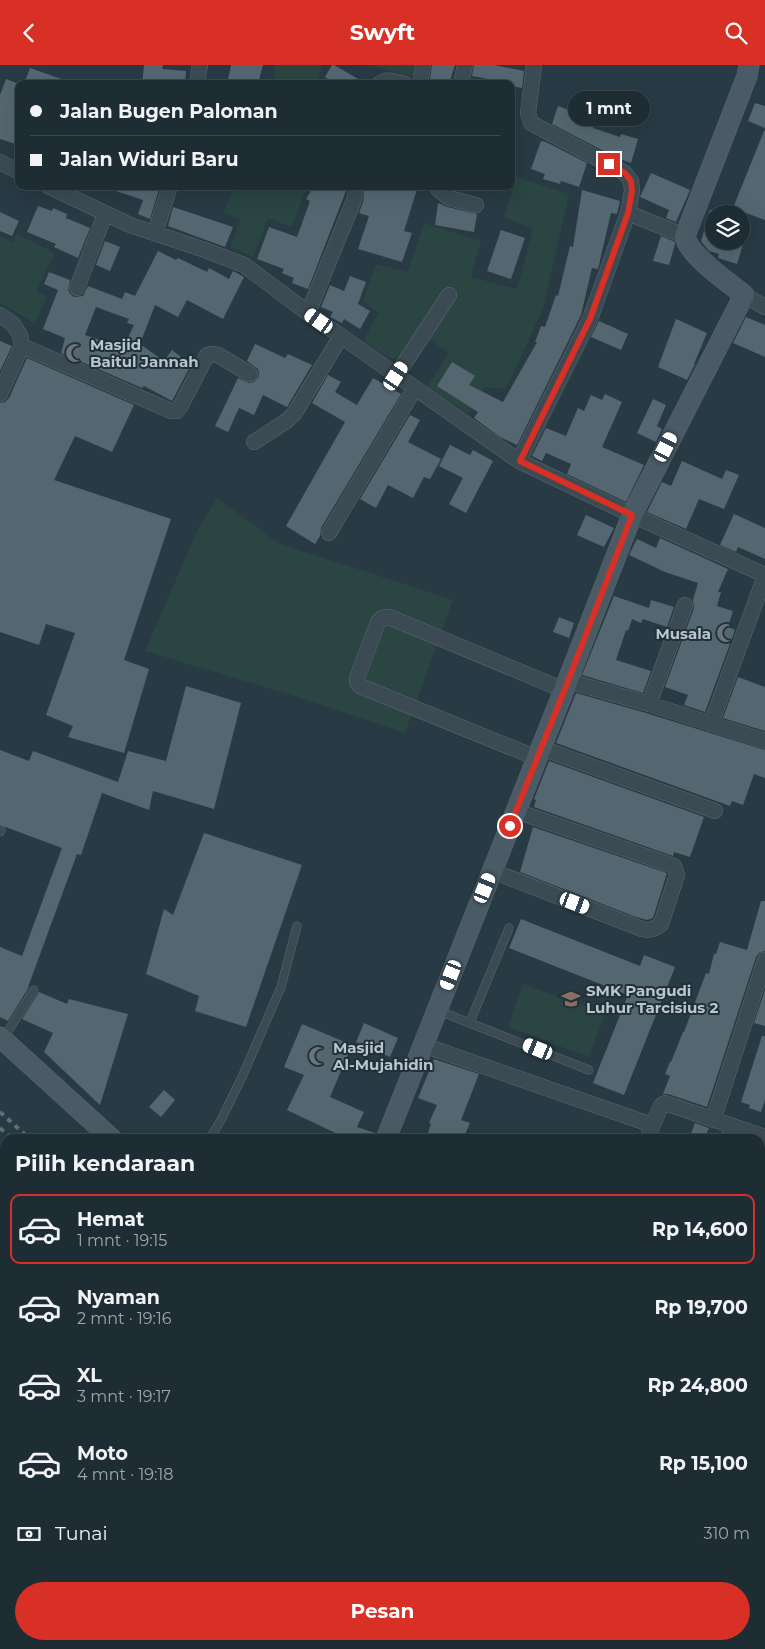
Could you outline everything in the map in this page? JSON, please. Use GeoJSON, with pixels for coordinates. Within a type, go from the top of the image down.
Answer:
{"type":"FeatureCollection","features":[{"type":"Feature","properties":{"kind":"street"},"geometry":{"type":"LineString","coordinates":[[198,80],[200,65]]}},
{"type":"Feature","properties":{"kind":"street"},"geometry":{"type":"LineString","coordinates":[[421,80],[423,65]]}},
{"type":"Feature","properties":{"kind":"street"},"geometry":{"type":"LineString","coordinates":[[462,80],[465,65]]}},
{"type":"Feature","properties":{"kind":"street"},"geometry":{"type":"LineString","coordinates":[[520,461],[590,319],[628,213],[632,191],[631,181],[625,173],[531,123],[528,113],[534,65]]}},
{"type":"Feature","properties":{"kind":"street"},"geometry":{"type":"LineString","coordinates":[[749,65],[747,76],[685,236],[686,243],[693,253],[744,295],[765,307]]}},
{"type":"Feature","properties":{"kind":"street"},"geometry":{"type":"LineString","coordinates":[[0,163],[15,170]]}},
{"type":"Feature","properties":{"kind":"street"},"geometry":{"type":"LineString","coordinates":[[56,190],[104,214],[244,265],[396,376],[520,461],[632,515],[765,575],[711,724]]}},
{"type":"Feature","properties":{"kind":"street"},"geometry":{"type":"LineString","coordinates":[[155,233],[169,190]]}},
{"type":"Feature","properties":{"kind":"street"},"geometry":{"type":"LineString","coordinates":[[308,313],[354,200],[356,190]]}},
{"type":"Feature","properties":{"kind":"street"},"geometry":{"type":"LineString","coordinates":[[439,190],[449,198],[476,205]]}},
{"type":"Feature","properties":{"kind":"street"},"geometry":{"type":"LineString","coordinates":[[628,213],[685,236]]}},
{"type":"Feature","properties":{"kind":"street"},"geometry":{"type":"LineString","coordinates":[[77,288],[104,214]]}},
{"type":"Feature","properties":{"kind":"street"},"geometry":{"type":"LineString","coordinates":[[396,376],[449,295]]}},
{"type":"Feature","properties":{"kind":"street"},"geometry":{"type":"LineString","coordinates":[[388,1134],[632,515],[744,295]]}},
{"type":"Feature","properties":{"kind":"street"},"geometry":{"type":"LineString","coordinates":[[0,315],[13,324],[20,335],[22,346],[0,394]]}},
{"type":"Feature","properties":{"kind":"street"},"geometry":{"type":"LineString","coordinates":[[254,442],[294,414],[341,336]]}},
{"type":"Feature","properties":{"kind":"street"},"geometry":{"type":"LineString","coordinates":[[22,346],[171,411],[177,411],[180,407],[207,355],[218,355],[250,374]]}},
{"type":"Feature","properties":{"kind":"street"},"geometry":{"type":"LineString","coordinates":[[329,533],[415,388]]}},
{"type":"Feature","properties":{"kind":"street"},"geometry":{"type":"LineString","coordinates":[[649,704],[685,605]]}},
{"type":"Feature","properties":{"kind":"street"},"geometry":{"type":"LineString","coordinates":[[715,811],[539,753],[360,686],[357,678],[378,623],[382,618],[389,617],[566,685],[649,704],[765,741]]}},
{"type":"Feature","properties":{"kind":"street"},"geometry":{"type":"LineString","coordinates":[[492,871],[648,931],[657,928],[661,924],[677,875],[674,867],[516,811]]}},
{"type":"Feature","properties":{"kind":"street"},"geometry":{"type":"LineString","coordinates":[[713,1120],[764,965]]}},
{"type":"Feature","properties":{"kind":"street"},"geometry":{"type":"LineString","coordinates":[[2,1038],[107,1134]]}},
{"type":"Feature","properties":{"kind":"street"},"geometry":{"type":"LineString","coordinates":[[423,1045],[649,1132],[661,1106],[668,1104],[713,1120],[727,1132],[742,1134]]}},
{"type":"Feature","properties":{"kind":"lane"},"geometry":{"type":"LineString","coordinates":[[212,1134],[242,1077],[281,987],[297,926]]}},
{"type":"Feature","properties":{"kind":"lane"},"geometry":{"type":"LineString","coordinates":[[470,1022],[509,927]]}},
{"type":"Feature","properties":{"kind":"lane"},"geometry":{"type":"LineString","coordinates":[[2,1038],[34,990]]}},
{"type":"Feature","properties":{"kind":"lane"},"geometry":{"type":"LineString","coordinates":[[437,1010],[589,1070]]}},
{"type":"Feature","properties":{"kind":"green space"},"geometry":{"type":"Polygon","coordinates":[[[275,65],[322,65],[318,80],[273,80],[275,65]]]}},
{"type":"Feature","properties":{"kind":"green space"},"geometry":{"type":"Polygon","coordinates":[[[371,65],[414,65],[412,77],[371,65]]]}},
{"type":"Feature","properties":{"kind":"green space"},"geometry":{"type":"Polygon","coordinates":[[[517,177],[569,194],[543,309],[506,389],[484,387],[469,414],[427,387],[449,353],[416,331],[397,362],[363,341],[378,313],[363,300],[376,264],[408,272],[424,223],[481,241],[471,277],[517,289],[533,229],[504,217],[513,190],[515,190],[517,177]]]}},
{"type":"Feature","properties":{"kind":"green space"},"geometry":{"type":"Polygon","coordinates":[[[233,190],[306,190],[292,227],[268,218],[253,257],[231,247],[240,219],[223,213],[233,190]]]}},
{"type":"Feature","properties":{"kind":"green space"},"geometry":{"type":"Polygon","coordinates":[[[17,234],[55,253],[36,292],[47,296],[35,323],[0,303],[0,236],[13,242],[17,234]]]}},
{"type":"Feature","properties":{"kind":"green space"},"geometry":{"type":"Polygon","coordinates":[[[217,498],[278,543],[453,600],[405,733],[291,695],[145,651],[197,531],[217,498]]]}},
{"type":"Feature","properties":{"kind":"green space"},"geometry":{"type":"Polygon","coordinates":[[[523,984],[605,1013],[589,1057],[508,1027],[523,984]]]}},
{"type":"Feature","properties":{"kind":"building"},"geometry":{"type":"Polygon","coordinates":[[[144,65],[163,65],[162,69],[186,71],[185,80],[142,80],[144,65]]]}},
{"type":"Feature","properties":{"kind":"building"},"geometry":{"type":"Polygon","coordinates":[[[231,65],[263,65],[259,80],[228,80],[231,65]]]}},
{"type":"Feature","properties":{"kind":"building"},"geometry":{"type":"Polygon","coordinates":[[[332,65],[334,65],[360,80],[330,80],[325,77],[332,65]]]}},
{"type":"Feature","properties":{"kind":"building"},"geometry":{"type":"Polygon","coordinates":[[[432,65],[455,65],[450,80],[430,79],[432,65]]]}},
{"type":"Feature","properties":{"kind":"building"},"geometry":{"type":"Polygon","coordinates":[[[474,65],[494,65],[524,71],[522,88],[515,87],[515,80],[494,80],[472,76],[474,65]]]}},
{"type":"Feature","properties":{"kind":"building"},"geometry":{"type":"Polygon","coordinates":[[[30,68],[64,80],[26,80],[30,68]]]}},
{"type":"Feature","properties":{"kind":"building"},"geometry":{"type":"Polygon","coordinates":[[[6,79],[15,82],[15,144],[0,139],[0,95],[6,79]]]}},
{"type":"Feature","properties":{"kind":"building"},"geometry":{"type":"Polygon","coordinates":[[[755,103],[765,106],[765,128],[748,121],[755,103]]]}},
{"type":"Feature","properties":{"kind":"building"},"geometry":{"type":"Polygon","coordinates":[[[558,106],[575,112],[573,117],[594,124],[593,128],[620,137],[621,134],[638,139],[631,163],[617,158],[552,124],[558,106]]]}},
{"type":"Feature","properties":{"kind":"building"},"geometry":{"type":"Polygon","coordinates":[[[765,131],[765,220],[750,214],[750,205],[734,205],[765,131]]]}},
{"type":"Feature","properties":{"kind":"building"},"geometry":{"type":"Polygon","coordinates":[[[541,141],[587,163],[579,187],[561,181],[560,184],[543,179],[545,174],[531,169],[541,141]]]}},
{"type":"Feature","properties":{"kind":"building"},"geometry":{"type":"Polygon","coordinates":[[[651,173],[690,190],[676,222],[666,218],[669,210],[640,197],[651,173]]]}},
{"type":"Feature","properties":{"kind":"building"},"geometry":{"type":"Polygon","coordinates":[[[113,190],[159,190],[150,219],[138,214],[143,200],[113,190]]]}},
{"type":"Feature","properties":{"kind":"building"},"geometry":{"type":"Polygon","coordinates":[[[312,190],[346,191],[308,289],[292,283],[294,278],[282,273],[284,269],[257,259],[269,227],[297,237],[310,201],[306,199],[312,190]]]}},
{"type":"Feature","properties":{"kind":"building"},"geometry":{"type":"Polygon","coordinates":[[[364,190],[417,190],[404,231],[412,233],[402,262],[358,249],[369,216],[359,213],[364,190]]]}},
{"type":"Feature","properties":{"kind":"building"},"geometry":{"type":"Polygon","coordinates":[[[582,190],[620,201],[617,214],[611,213],[598,269],[592,268],[581,315],[517,445],[500,437],[474,418],[478,412],[437,386],[452,362],[475,376],[469,385],[503,402],[537,342],[535,342],[541,326],[545,327],[556,295],[558,296],[570,246],[573,247],[582,190]]]}},
{"type":"Feature","properties":{"kind":"building"},"geometry":{"type":"Polygon","coordinates":[[[438,203],[477,214],[474,232],[435,225],[438,203]]]}},
{"type":"Feature","properties":{"kind":"building"},"geometry":{"type":"Polygon","coordinates":[[[38,206],[52,211],[53,208],[67,214],[66,218],[90,228],[78,258],[54,247],[56,244],[27,232],[38,206]]]}},
{"type":"Feature","properties":{"kind":"building"},"geometry":{"type":"Polygon","coordinates":[[[173,207],[233,227],[225,247],[168,226],[173,207]]]}},
{"type":"Feature","properties":{"kind":"building"},"geometry":{"type":"Polygon","coordinates":[[[0,212],[19,221],[12,236],[0,231],[0,212]]]}},
{"type":"Feature","properties":{"kind":"building"},"geometry":{"type":"Polygon","coordinates":[[[705,227],[705,246],[701,241],[705,227]]]}},
{"type":"Feature","properties":{"kind":"building"},"geometry":{"type":"Polygon","coordinates":[[[501,230],[525,238],[511,279],[487,271],[501,230]]]}},
{"type":"Feature","properties":{"kind":"building"},"geometry":{"type":"Polygon","coordinates":[[[661,236],[675,242],[669,265],[653,261],[661,236]]]}},
{"type":"Feature","properties":{"kind":"building"},"geometry":{"type":"Polygon","coordinates":[[[105,241],[120,247],[110,271],[96,265],[105,241]]]}},
{"type":"Feature","properties":{"kind":"building"},"geometry":{"type":"Polygon","coordinates":[[[741,250],[737,264],[718,258],[719,254],[709,251],[741,250]]]}},
{"type":"Feature","properties":{"kind":"building"},"geometry":{"type":"Polygon","coordinates":[[[158,251],[207,272],[209,268],[229,279],[233,271],[244,277],[223,319],[187,300],[178,317],[155,305],[140,344],[164,361],[172,350],[191,365],[172,401],[144,386],[142,388],[61,353],[65,338],[43,329],[58,290],[44,284],[49,272],[70,280],[68,290],[74,297],[83,296],[88,286],[122,299],[125,292],[135,296],[158,251]],[[96,307],[85,335],[123,348],[134,325],[127,323],[129,319],[96,307]]]}},
{"type":"Feature","properties":{"kind":"building"},"geometry":{"type":"Polygon","coordinates":[[[350,276],[366,282],[358,304],[370,311],[360,329],[344,319],[342,323],[330,317],[333,312],[321,307],[330,285],[344,291],[350,276]]]}},
{"type":"Feature","properties":{"kind":"building"},"geometry":{"type":"Polygon","coordinates":[[[746,317],[765,325],[765,357],[733,343],[746,317]]]}},
{"type":"Feature","properties":{"kind":"building"},"geometry":{"type":"Polygon","coordinates":[[[676,319],[707,333],[687,380],[658,367],[676,319]]]}},
{"type":"Feature","properties":{"kind":"building"},"geometry":{"type":"Polygon","coordinates":[[[599,321],[628,334],[621,350],[591,337],[599,321]]]}},
{"type":"Feature","properties":{"kind":"building"},"geometry":{"type":"Polygon","coordinates":[[[0,341],[12,346],[0,371],[0,341]]]}},
{"type":"Feature","properties":{"kind":"building"},"geometry":{"type":"Polygon","coordinates":[[[255,344],[285,358],[288,354],[312,365],[287,407],[263,395],[254,415],[239,408],[228,432],[215,426],[238,378],[249,383],[254,382],[258,378],[258,369],[247,361],[255,344]]]}},
{"type":"Feature","properties":{"kind":"building"},"geometry":{"type":"Polygon","coordinates":[[[27,358],[134,405],[112,452],[75,436],[54,480],[171,519],[124,660],[149,669],[124,753],[68,737],[73,726],[46,715],[75,633],[46,624],[39,645],[0,632],[0,403],[5,402],[9,398],[27,358]]]}},
{"type":"Feature","properties":{"kind":"building"},"geometry":{"type":"Polygon","coordinates":[[[328,375],[341,382],[335,392],[357,405],[373,378],[401,394],[321,528],[320,536],[315,544],[286,526],[345,422],[312,403],[328,375]]]}},
{"type":"Feature","properties":{"kind":"building"},"geometry":{"type":"Polygon","coordinates":[[[605,394],[622,402],[602,447],[644,465],[626,502],[567,474],[571,464],[546,453],[542,461],[532,456],[546,428],[566,436],[578,408],[584,411],[591,395],[602,400],[605,394]]]}},
{"type":"Feature","properties":{"kind":"building"},"geometry":{"type":"Polygon","coordinates":[[[653,399],[666,405],[657,426],[662,429],[656,442],[637,433],[653,399]]]}},
{"type":"Feature","properties":{"kind":"building"},"geometry":{"type":"Polygon","coordinates":[[[410,415],[420,420],[408,442],[441,459],[430,479],[424,477],[413,498],[388,485],[376,508],[360,499],[410,415]]]}},
{"type":"Feature","properties":{"kind":"building"},"geometry":{"type":"Polygon","coordinates":[[[450,445],[470,455],[473,450],[493,461],[466,513],[449,504],[463,478],[439,466],[450,445]]]}},
{"type":"Feature","properties":{"kind":"building"},"geometry":{"type":"Polygon","coordinates":[[[682,461],[722,479],[726,470],[739,475],[724,509],[699,499],[686,529],[647,512],[662,482],[671,486],[682,461]]]}},
{"type":"Feature","properties":{"kind":"building"},"geometry":{"type":"Polygon","coordinates":[[[734,514],[765,528],[765,559],[738,547],[736,552],[720,545],[734,514]]]}},
{"type":"Feature","properties":{"kind":"building"},"geometry":{"type":"Polygon","coordinates":[[[586,515],[614,528],[604,547],[577,535],[586,515]]]}},
{"type":"Feature","properties":{"kind":"building"},"geometry":{"type":"Polygon","coordinates":[[[660,538],[728,569],[718,592],[721,592],[717,606],[733,611],[728,627],[735,630],[705,712],[684,705],[688,695],[665,687],[694,608],[693,600],[698,583],[665,572],[629,555],[637,539],[656,548],[660,538]]]}},
{"type":"Feature","properties":{"kind":"building"},"geometry":{"type":"Polygon","coordinates":[[[614,596],[649,608],[651,600],[674,607],[667,627],[643,619],[641,623],[632,619],[628,631],[626,630],[616,660],[651,671],[643,693],[582,675],[614,596]]]}},
{"type":"Feature","properties":{"kind":"building"},"geometry":{"type":"Polygon","coordinates":[[[559,617],[574,623],[569,638],[553,632],[559,617]]]}},
{"type":"Feature","properties":{"kind":"building"},"geometry":{"type":"Polygon","coordinates":[[[738,677],[765,687],[765,731],[723,718],[738,677]]]}},
{"type":"Feature","properties":{"kind":"building"},"geometry":{"type":"Polygon","coordinates":[[[186,686],[241,703],[214,809],[153,791],[149,810],[102,793],[81,855],[77,854],[29,987],[8,1021],[0,1017],[0,947],[22,956],[62,848],[0,825],[0,750],[29,761],[33,751],[118,782],[128,751],[166,761],[186,686]]]}},
{"type":"Feature","properties":{"kind":"building"},"geometry":{"type":"Polygon","coordinates":[[[576,693],[765,750],[765,778],[754,774],[743,805],[732,801],[730,806],[556,743],[576,693]]]}},
{"type":"Feature","properties":{"kind":"building"},"geometry":{"type":"Polygon","coordinates":[[[549,761],[704,817],[690,857],[674,852],[673,856],[534,807],[536,800],[534,799],[549,761]]]}},
{"type":"Feature","properties":{"kind":"building"},"geometry":{"type":"Polygon","coordinates":[[[533,827],[667,873],[653,918],[647,920],[636,917],[520,872],[533,827]]]}},
{"type":"Feature","properties":{"kind":"building"},"geometry":{"type":"Polygon","coordinates":[[[204,833],[302,865],[246,1027],[195,1011],[199,996],[146,974],[164,909],[173,915],[204,833]]]}},
{"type":"Feature","properties":{"kind":"building"},"geometry":{"type":"Polygon","coordinates":[[[761,901],[765,901],[765,951],[759,953],[756,957],[707,1107],[663,1094],[670,1076],[665,1074],[684,1032],[706,973],[709,974],[714,954],[716,954],[720,942],[747,950],[761,901]]]}},
{"type":"Feature","properties":{"kind":"building"},"geometry":{"type":"Polygon","coordinates":[[[521,919],[640,966],[644,955],[675,967],[624,1095],[593,1083],[628,995],[509,948],[521,919]]]}},
{"type":"Feature","properties":{"kind":"building"},"geometry":{"type":"Polygon","coordinates":[[[765,990],[765,1026],[754,1023],[765,990]]]}},
{"type":"Feature","properties":{"kind":"building"},"geometry":{"type":"Polygon","coordinates":[[[39,992],[67,1004],[69,999],[128,1014],[100,1105],[44,1052],[53,1033],[22,1019],[39,992]]]}},
{"type":"Feature","properties":{"kind":"building"},"geometry":{"type":"Polygon","coordinates":[[[364,1023],[398,1038],[390,1057],[356,1042],[364,1023]]]}},
{"type":"Feature","properties":{"kind":"building"},"geometry":{"type":"Polygon","coordinates":[[[302,1024],[352,1045],[330,1097],[364,1112],[357,1127],[375,1134],[337,1134],[287,1110],[304,1075],[284,1067],[302,1024]]]}},
{"type":"Feature","properties":{"kind":"building"},"geometry":{"type":"Polygon","coordinates":[[[762,1036],[765,1036],[765,1100],[761,1112],[749,1108],[750,1105],[741,1102],[762,1036]]]}},
{"type":"Feature","properties":{"kind":"building"},"geometry":{"type":"Polygon","coordinates":[[[434,1059],[479,1074],[461,1120],[470,1123],[465,1134],[428,1134],[431,1124],[429,1123],[437,1105],[418,1098],[434,1059]]]}},
{"type":"Feature","properties":{"kind":"building"},"geometry":{"type":"Polygon","coordinates":[[[164,1090],[175,1100],[161,1117],[149,1107],[164,1090]]]}},
{"type":"Feature","properties":{"kind":"building"},"geometry":{"type":"Polygon","coordinates":[[[695,1123],[709,1128],[706,1134],[691,1134],[695,1123]]]}},
{"type":"Feature","properties":{"kind":"railway"},"geometry":{"type":"LineString","coordinates":[[0,1112],[24,1134]]}},
{"type":"Feature","properties":{"kind":"railway"},"geometry":{"type":"LineString","coordinates":[[0,1128],[7,1134]]}},
{"type":"Feature","properties":{"kind":"place","name":"Masjid Baitul Jannah"},"geometry":{"type":"Point","coordinates":[75,353]}},
{"type":"Feature","properties":{"kind":"place","name":"Musala"},"geometry":{"type":"Point","coordinates":[726,633]}},
{"type":"Feature","properties":{"kind":"place","name":"SMK Pangudi Luhur Tarcisius 2"},"geometry":{"type":"Point","coordinates":[571,999]}},
{"type":"Feature","properties":{"kind":"place","name":"Masjid Al-Mujahidin"},"geometry":{"type":"Point","coordinates":[318,1056]}},
{"type":"Feature","properties":{"kind":"route"},"geometry":{"type":"LineString","coordinates":[[510,826],[632,515],[520,461],[590,319],[628,213],[632,191],[631,181],[625,173],[609,164]]}}]}
